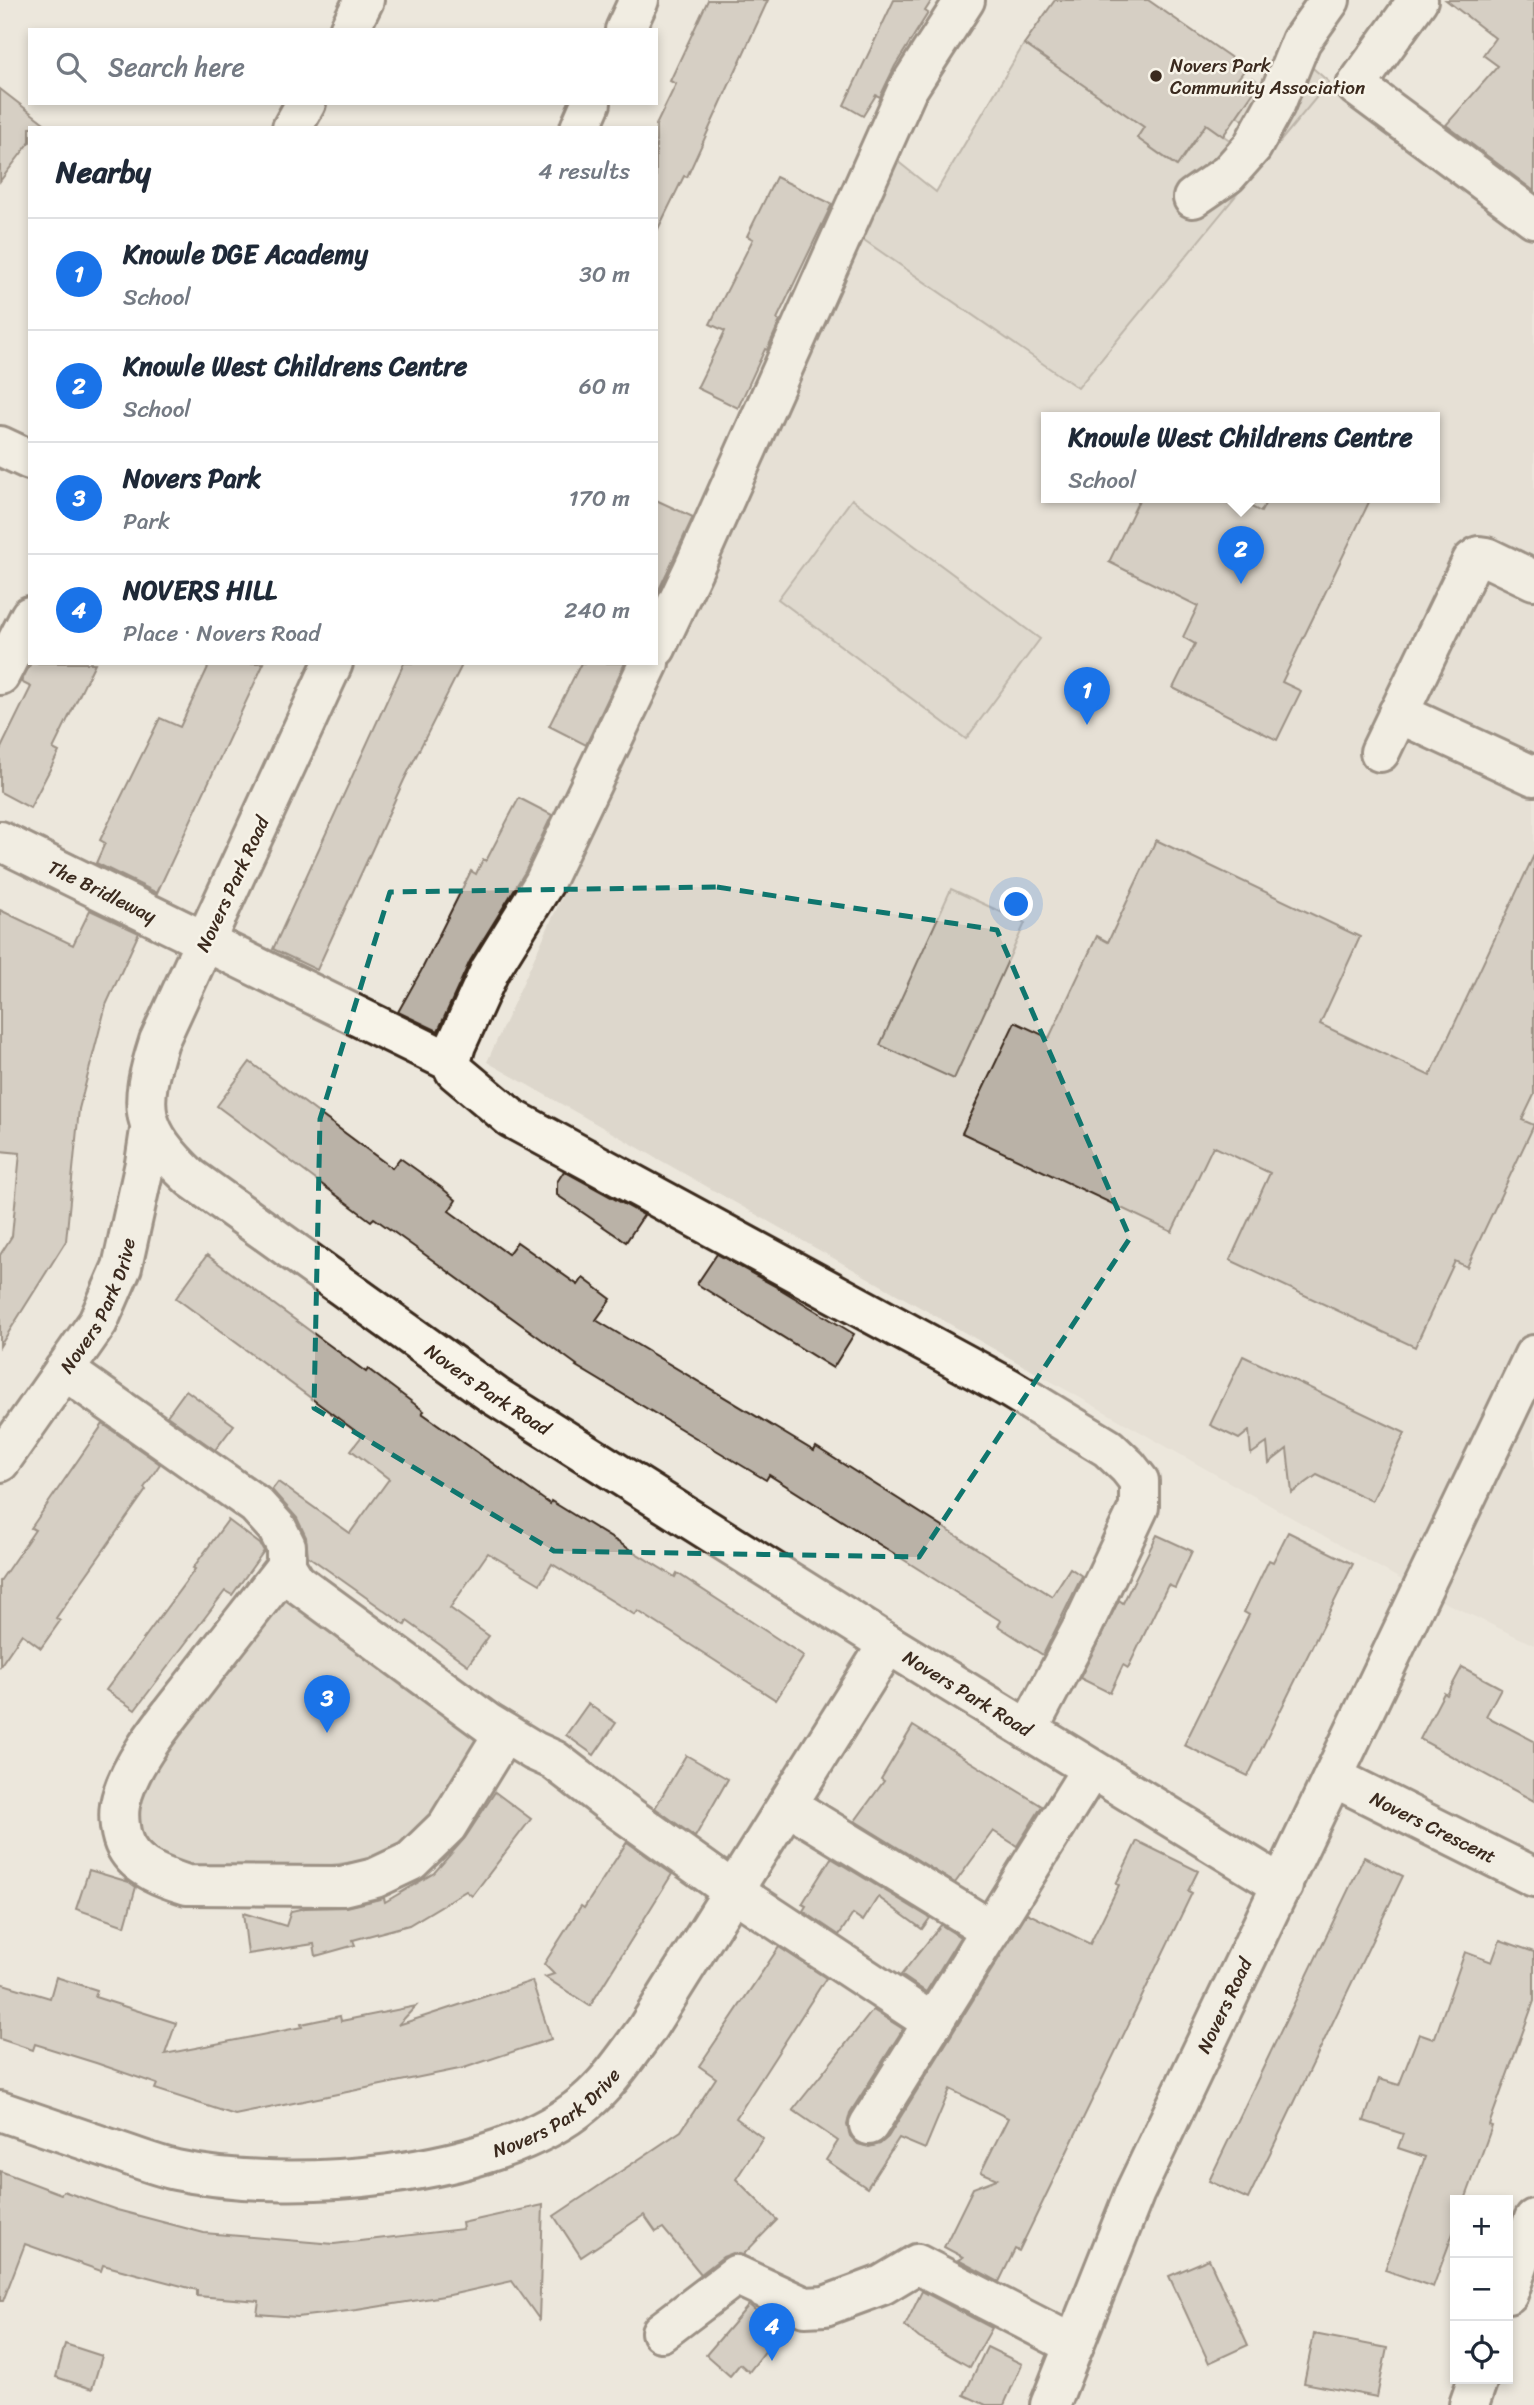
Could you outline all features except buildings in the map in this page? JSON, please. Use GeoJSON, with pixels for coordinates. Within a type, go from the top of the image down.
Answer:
{"type":"FeatureCollection","features":[{"type":"Feature","properties":{"kind":"street"},"geometry":{"type":"LineString","coordinates":[[350,28],[364,0]]}},
{"type":"Feature","properties":{"kind":"street"},"geometry":{"type":"LineString","coordinates":[[626,28],[639,0]]}},
{"type":"Feature","properties":{"kind":"street"},"geometry":{"type":"LineString","coordinates":[[658,644],[699,558],[907,90],[965,0]]}},
{"type":"Feature","properties":{"kind":"street"},"geometry":{"type":"LineString","coordinates":[[1193,198],[1228,174],[1252,147],[1275,105],[1301,41],[1330,0]]}},
{"type":"Feature","properties":{"kind":"street"},"geometry":{"type":"LineString","coordinates":[[1418,0],[1356,86],[1534,218]]}},
{"type":"Feature","properties":{"kind":"street"},"geometry":{"type":"LineString","coordinates":[[293,126],[305,105]]}},
{"type":"Feature","properties":{"kind":"street"},"geometry":{"type":"LineString","coordinates":[[581,126],[590,105]]}},
{"type":"Feature","properties":{"kind":"street"},"geometry":{"type":"LineString","coordinates":[[0,446],[28,459]]}},
{"type":"Feature","properties":{"kind":"street"},"geometry":{"type":"LineString","coordinates":[[1380,752],[1472,561],[1479,556],[1486,557],[1534,580]]}},
{"type":"Feature","properties":{"kind":"street"},"geometry":{"type":"LineString","coordinates":[[3,664],[28,620]]}},
{"type":"Feature","properties":{"kind":"street","name":"Novers Park Road"},"geometry":{"type":"LineString","coordinates":[[332,665],[159,1041],[147,1079],[146,1102],[150,1130],[172,1160],[191,1178],[495,1396],[888,1644],[1283,1886]]}},
{"type":"Feature","properties":{"kind":"street"},"geometry":{"type":"LineString","coordinates":[[648,665],[544,883],[490,970],[456,1045],[452,1062],[455,1071],[511,1118],[1009,1388],[1108,1448],[1128,1467],[1139,1481],[1139,1507],[1083,1626],[1028,1731]]}},
{"type":"Feature","properties":{"kind":"street"},"geometry":{"type":"LineString","coordinates":[[1398,713],[1534,776]]}},
{"type":"Feature","properties":{"kind":"street","name":"The Bridleway"},"geometry":{"type":"LineString","coordinates":[[0,841],[452,1062]]}},
{"type":"Feature","properties":{"kind":"street","name":"Novers Park Drive"},"geometry":{"type":"LineString","coordinates":[[0,1462],[98,1322],[122,1267],[150,1130]]}},
{"type":"Feature","properties":{"kind":"street","name":"Novers Road"},"geometry":{"type":"LineString","coordinates":[[1063,2403],[1074,2345],[1135,2192],[1534,1355]]}},
{"type":"Feature","properties":{"kind":"street"},"geometry":{"type":"LineString","coordinates":[[64,1370],[256,1505],[282,1537],[286,1546],[286,1566],[296,1582],[504,1733],[554,1760],[733,1891],[933,2023]]}},
{"type":"Feature","properties":{"kind":"street"},"geometry":{"type":"LineString","coordinates":[[286,1566],[149,1742],[120,1806],[121,1828],[126,1846],[137,1862],[165,1878],[187,1885],[342,1886],[375,1878],[411,1861],[447,1826],[504,1733]]}},
{"type":"Feature","properties":{"kind":"street","name":"Novers Park Drive"},"geometry":{"type":"LineString","coordinates":[[0,2111],[177,2170],[233,2178],[298,2180],[382,2175],[483,2155],[530,2138],[585,2104],[605,2084],[646,2029],[888,1644]]}},
{"type":"Feature","properties":{"kind":"street"},"geometry":{"type":"LineString","coordinates":[[869,2125],[1091,1769]]}},
{"type":"Feature","properties":{"kind":"street","name":"Novers Crescent"},"geometry":{"type":"LineString","coordinates":[[1333,1777],[1534,1877]]}},
{"type":"Feature","properties":{"kind":"street"},"geometry":{"type":"LineString","coordinates":[[787,1805],[992,1930]]}},
{"type":"Feature","properties":{"kind":"street"},"geometry":{"type":"LineString","coordinates":[[1513,2280],[1534,2219]]}},
{"type":"Feature","properties":{"kind":"street"},"geometry":{"type":"LineString","coordinates":[[661,2333],[736,2275],[805,2307],[825,2306],[882,2285],[917,2264],[1074,2345]]}},
{"type":"Feature","properties":{"kind":"street"},"geometry":{"type":"LineString","coordinates":[[1469,2405],[1476,2384]]}},
{"type":"Feature","properties":{"kind":"highlighted area"},"geometry":{"type":"Polygon","coordinates":[[[717,887],[997,930],[1130,1238],[919,1557],[554,1551],[314,1408],[320,1119],[390,892],[717,887]]]}},
{"type":"Feature","properties":{"kind":"shaded area"},"geometry":{"type":"Polygon","coordinates":[[[1024,44],[1144,127],[1137,138],[1176,166],[1206,124],[1234,143],[1248,124],[1237,116],[1254,92],[1244,85],[1252,77],[1279,98],[1307,63],[1329,82],[1078,388],[861,238],[896,160],[936,192],[1024,44]]]}},
{"type":"Feature","properties":{"kind":"shaded area"},"geometry":{"type":"Polygon","coordinates":[[[1329,82],[1534,242],[1534,1645],[1423,1592],[487,1062],[861,238],[1078,388],[1329,82]]]}},
{"type":"Feature","properties":{"kind":"shaded area"},"geometry":{"type":"Polygon","coordinates":[[[852,499],[1040,639],[966,739],[778,599],[852,499]]]}},
{"type":"Feature","properties":{"kind":"shaded area"},"geometry":{"type":"Polygon","coordinates":[[[951,889],[1025,923],[954,1079],[880,1045],[951,889]]]}},
{"type":"Feature","properties":{"kind":"shaded area"},"geometry":{"type":"Polygon","coordinates":[[[284,1599],[289,1599],[483,1735],[425,1829],[387,1855],[303,1869],[212,1871],[155,1858],[132,1829],[147,1768],[284,1599]]]}},
{"type":"Feature","properties":{"kind":"place","name":"Novers Park Community Association"},"geometry":{"type":"Point","coordinates":[1156,76]}},
{"type":"Feature","properties":{"kind":"place","name":"Knowle West Childrens Centre"},"geometry":{"type":"Point","coordinates":[1241,584]}},
{"type":"Feature","properties":{"kind":"place","name":"Knowle DGE Academy"},"geometry":{"type":"Point","coordinates":[1087,725]}},
{"type":"Feature","properties":{"kind":"place","name":"Novers Park"},"geometry":{"type":"Point","coordinates":[327,1733]}},
{"type":"Feature","properties":{"kind":"place","name":"NOVERS HILL"},"geometry":{"type":"Point","coordinates":[772,2361]}}]}
